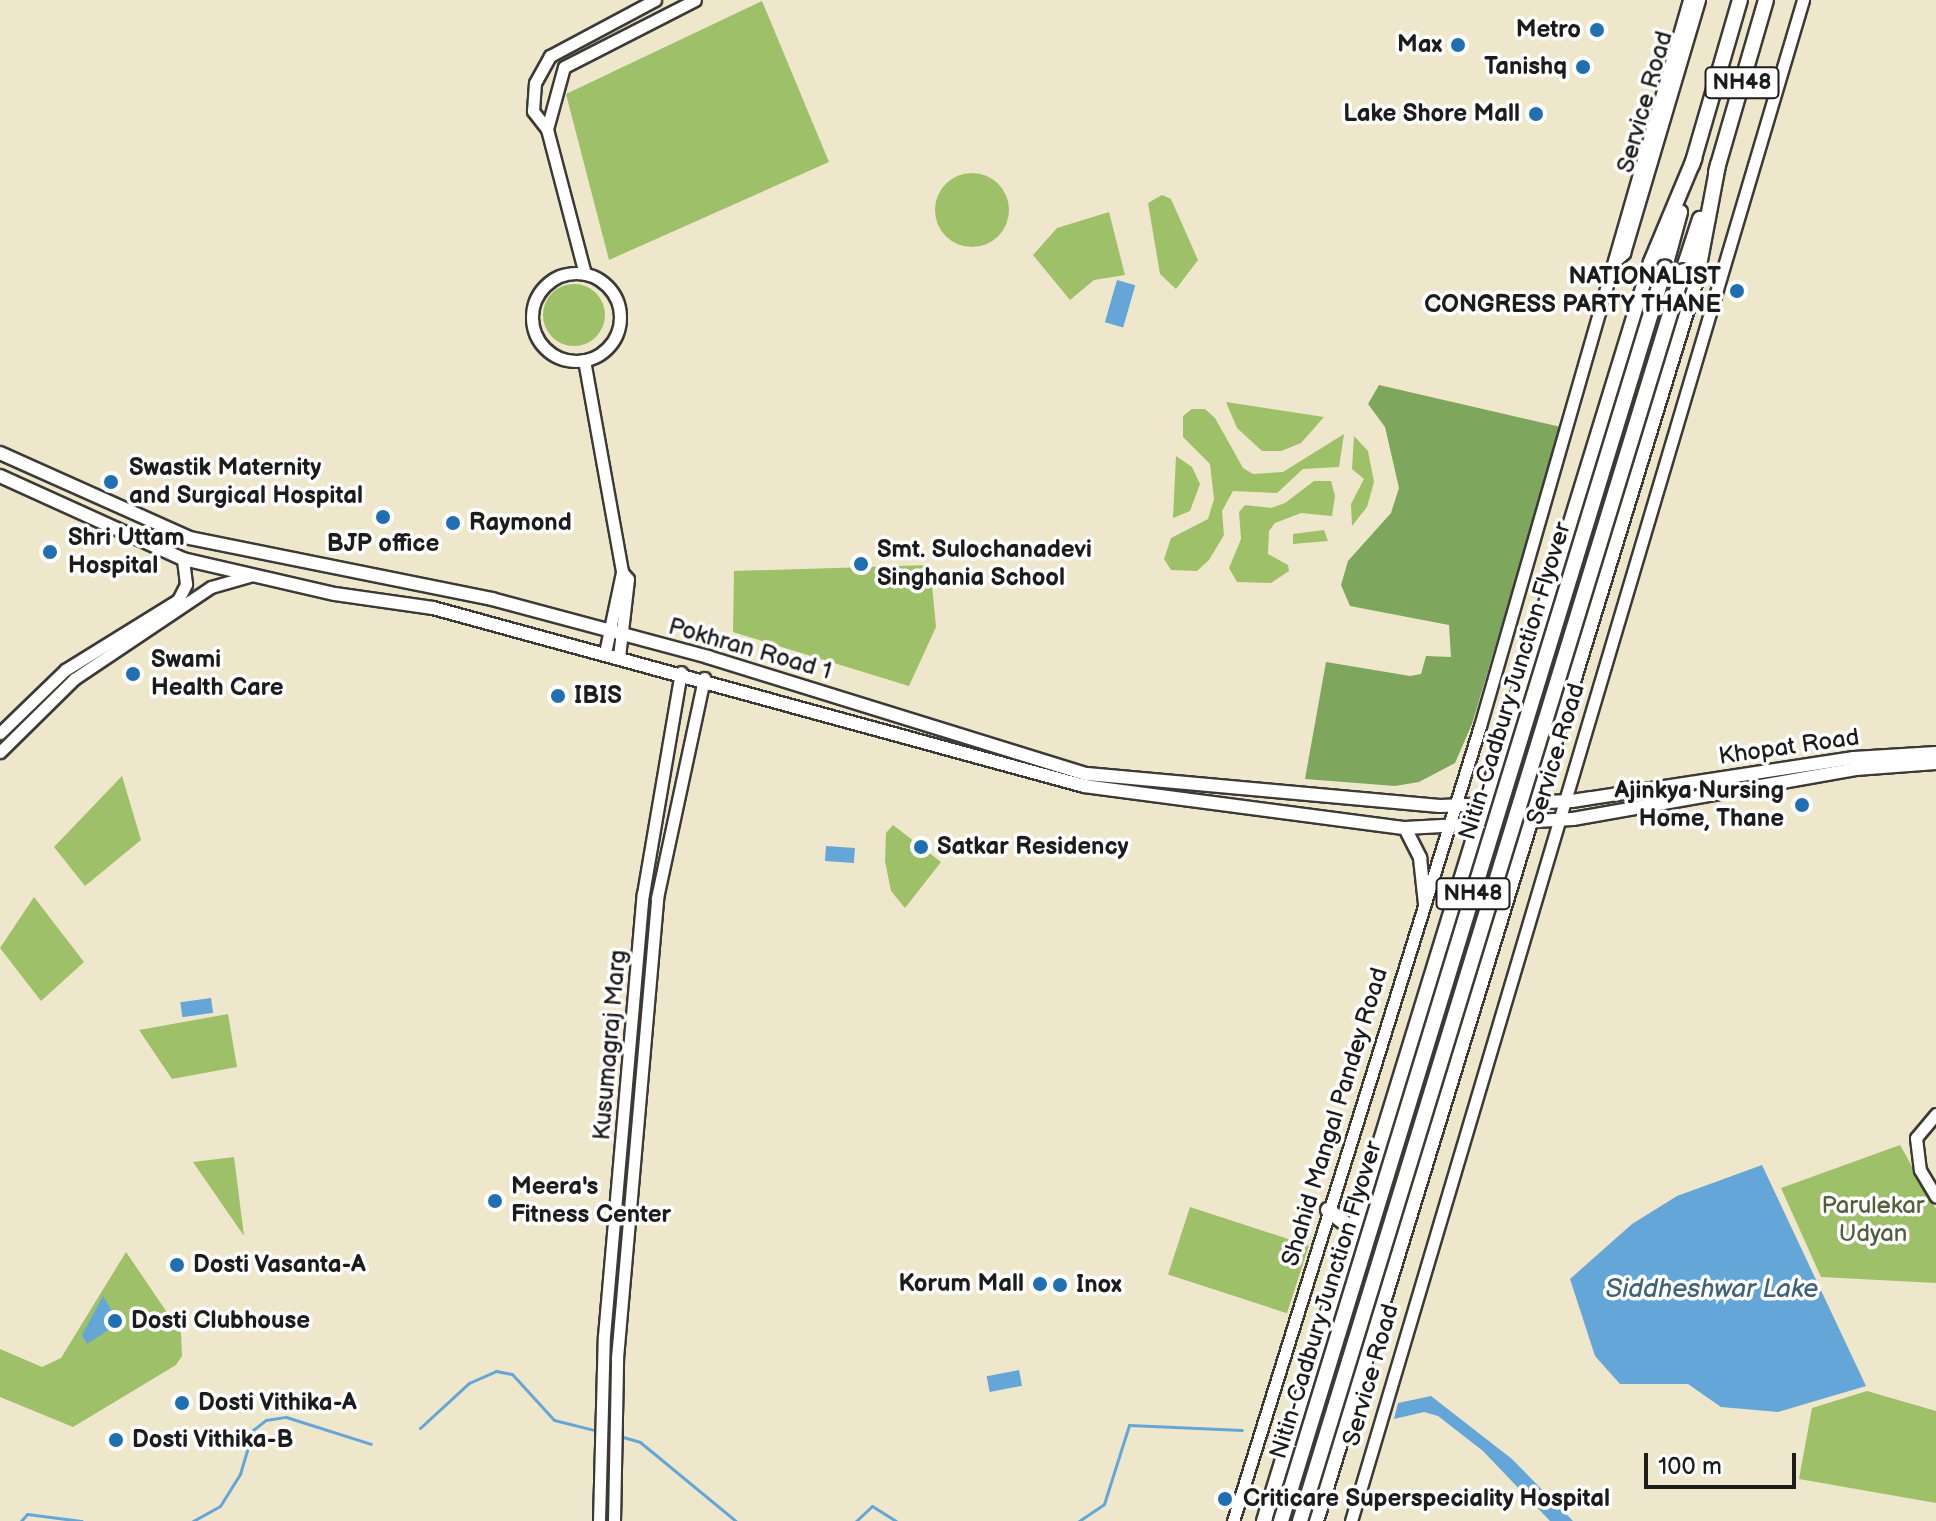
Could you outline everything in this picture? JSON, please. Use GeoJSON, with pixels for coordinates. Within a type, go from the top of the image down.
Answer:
{"type":"FeatureCollection","features":[{"type":"Feature","properties":{"kind":"highway","name":"NH48"},"geometry":{"type":"LineString","coordinates":[[1694,159],[1740,0]]}},
{"type":"Feature","properties":{"kind":"highway","name":"NH48"},"geometry":{"type":"LineString","coordinates":[[1718,165],[1766,0]]}},
{"type":"Feature","properties":{"kind":"highway","name":"Nitin-Cadbury Junction Flyover"},"geometry":{"type":"LineString","coordinates":[[1281,1521],[1665,267],[1694,159]]}},
{"type":"Feature","properties":{"kind":"highway"},"geometry":{"type":"LineString","coordinates":[[1264,1521],[1651,262],[1694,159]]}},
{"type":"Feature","properties":{"kind":"highway","name":"Nitin-Cadbury Junction Flyover"},"geometry":{"type":"LineString","coordinates":[[1300,1521],[1718,165]]}},
{"type":"Feature","properties":{"kind":"highway"},"geometry":{"type":"LineString","coordinates":[[1316,1521],[1697,276],[1718,165]]}},
{"type":"Feature","properties":{"kind":"highway"},"geometry":{"type":"LineString","coordinates":[[1328,1210],[1352,1229]]}},
{"type":"Feature","properties":{"kind":"main road","name":"Pokhran Road 1"},"geometry":{"type":"LineString","coordinates":[[0,453],[171,532],[326,566],[436,585],[804,687],[1087,774],[1405,828],[1449,823],[1479,826]]}},
{"type":"Feature","properties":{"kind":"main road","name":"Pokhran Road 1"},"geometry":{"type":"LineString","coordinates":[[0,476],[183,559],[329,593],[433,608],[704,678],[1084,786],[1224,796],[1455,806],[1506,804]]}},
{"type":"Feature","properties":{"kind":"main road"},"geometry":{"type":"LineString","coordinates":[[799,705],[804,687]]}},
{"type":"Feature","properties":{"kind":"main road","name":"Khopat Road"},"geometry":{"type":"LineString","coordinates":[[1506,804],[1564,801],[1936,753]]}},
{"type":"Feature","properties":{"kind":"main road","name":"Khopat Road"},"geometry":{"type":"LineString","coordinates":[[1479,826],[1557,821],[1820,770],[1936,763]]}},
{"type":"Feature","properties":{"kind":"main road"},"geometry":{"type":"LineString","coordinates":[[1405,828],[1420,858],[1425,904]]}},
{"type":"Feature","properties":{"kind":"street"},"geometry":{"type":"LineString","coordinates":[[585,274],[547,129],[533,111],[540,69],[550,56],[655,0]]}},
{"type":"Feature","properties":{"kind":"street"},"geometry":{"type":"LineString","coordinates":[[547,129],[564,67],[695,0]]}},
{"type":"Feature","properties":{"kind":"street","name":"Service Road"},"geometry":{"type":"LineString","coordinates":[[1480,726],[1689,0]]}},
{"type":"Feature","properties":{"kind":"street","name":"Service Road"},"geometry":{"type":"LineString","coordinates":[[1616,260],[1629,238],[1699,0]]}},
{"type":"Feature","properties":{"kind":"street","name":"Service Road"},"geometry":{"type":"LineString","coordinates":[[1351,1521],[1535,914],[1557,821],[1803,0]]}},
{"type":"Feature","properties":{"kind":"street"},"geometry":{"type":"LineString","coordinates":[[568,274],[585,274],[606,285],[620,313],[611,343],[584,360],[560,358],[547,349],[533,321],[537,297],[547,285],[568,274]]}},
{"type":"Feature","properties":{"kind":"street"},"geometry":{"type":"LineString","coordinates":[[584,360],[622,572],[628,579],[629,603],[619,657]]}},
{"type":"Feature","properties":{"kind":"street"},"geometry":{"type":"LineString","coordinates":[[0,733],[65,670],[178,600],[186,584],[183,559]]}},
{"type":"Feature","properties":{"kind":"street"},"geometry":{"type":"LineString","coordinates":[[605,653],[611,633],[617,578],[622,572]]}},
{"type":"Feature","properties":{"kind":"street"},"geometry":{"type":"LineString","coordinates":[[0,752],[74,679],[211,587],[249,576]]}},
{"type":"Feature","properties":{"kind":"street","name":"Kusumagraj Marg"},"geometry":{"type":"LineString","coordinates":[[599,1521],[604,1336],[644,974],[651,834],[681,672]]}},
{"type":"Feature","properties":{"kind":"street"},"geometry":{"type":"LineString","coordinates":[[614,1521],[617,1358],[644,974],[666,837],[704,678]]}},
{"type":"Feature","properties":{"kind":"street","name":"Shahid Mangal Pandey Road"},"geometry":{"type":"LineString","coordinates":[[1233,1521],[1480,726]]}},
{"type":"Feature","properties":{"kind":"street"},"geometry":{"type":"LineString","coordinates":[[1933,1115],[1919,1128],[1916,1151],[1936,1197]]}},
{"type":"Feature","properties":{"kind":"green space"},"geometry":{"type":"Polygon","coordinates":[[[762,1],[829,162],[609,260],[566,94],[762,1]]]}},
{"type":"Feature","properties":{"kind":"green space"},"geometry":{"type":"Polygon","coordinates":[[[972,173],[986,176],[998,184],[1006,196],[1009,210],[1006,224],[998,236],[986,244],[972,247],[958,244],[946,236],[938,224],[935,210],[938,196],[946,184],[958,176],[972,173]]]}},
{"type":"Feature","properties":{"kind":"green space"},"geometry":{"type":"Polygon","coordinates":[[[1162,195],[1171,199],[1198,260],[1176,289],[1160,274],[1148,203],[1162,195]]]}},
{"type":"Feature","properties":{"kind":"green space"},"geometry":{"type":"Polygon","coordinates":[[[1109,212],[1125,275],[1094,280],[1070,300],[1033,255],[1057,228],[1109,212]]]}},
{"type":"Feature","properties":{"kind":"green space"},"geometry":{"type":"Polygon","coordinates":[[[574,284],[596,293],[605,315],[596,337],[574,346],[552,337],[543,315],[552,293],[574,284]]]}},
{"type":"Feature","properties":{"kind":"green space"},"geometry":{"type":"Polygon","coordinates":[[[1379,385],[1561,427],[1472,724],[1455,763],[1419,782],[1395,786],[1305,779],[1326,662],[1410,676],[1421,674],[1426,656],[1451,657],[1449,625],[1350,606],[1341,585],[1348,561],[1391,513],[1399,488],[1385,427],[1368,404],[1379,385]]]}},
{"type":"Feature","properties":{"kind":"green space"},"geometry":{"type":"Polygon","coordinates":[[[1226,402],[1324,417],[1301,443],[1281,451],[1262,451],[1237,428],[1226,402]]]}},
{"type":"Feature","properties":{"kind":"green space"},"geometry":{"type":"Polygon","coordinates":[[[1192,409],[1205,409],[1215,418],[1243,468],[1253,474],[1283,472],[1344,434],[1339,467],[1303,469],[1277,493],[1233,491],[1222,511],[1224,535],[1209,560],[1197,571],[1171,570],[1164,559],[1171,538],[1208,519],[1214,499],[1210,464],[1183,437],[1183,416],[1192,409]]]}},
{"type":"Feature","properties":{"kind":"green space"},"geometry":{"type":"Polygon","coordinates":[[[1354,436],[1368,451],[1374,482],[1367,507],[1352,526],[1351,504],[1364,479],[1352,469],[1354,436]]]}},
{"type":"Feature","properties":{"kind":"green space"},"geometry":{"type":"Polygon","coordinates":[[[1176,456],[1192,467],[1200,484],[1190,511],[1173,518],[1176,456]]]}},
{"type":"Feature","properties":{"kind":"green space"},"geometry":{"type":"Polygon","coordinates":[[[1314,481],[1331,481],[1335,496],[1332,516],[1301,513],[1275,523],[1269,531],[1268,554],[1288,565],[1289,571],[1271,583],[1237,582],[1229,568],[1241,539],[1239,512],[1245,505],[1271,508],[1285,503],[1314,481]]]}},
{"type":"Feature","properties":{"kind":"green space"},"geometry":{"type":"Polygon","coordinates":[[[1324,530],[1328,541],[1293,544],[1293,534],[1324,530]]]}},
{"type":"Feature","properties":{"kind":"green space"},"geometry":{"type":"Polygon","coordinates":[[[930,565],[936,627],[909,686],[733,632],[734,571],[930,565]]]}},
{"type":"Feature","properties":{"kind":"green space"},"geometry":{"type":"Polygon","coordinates":[[[122,776],[141,840],[85,886],[54,847],[122,776]]]}},
{"type":"Feature","properties":{"kind":"green space"},"geometry":{"type":"Polygon","coordinates":[[[893,825],[941,862],[905,908],[891,891],[885,861],[886,833],[893,825]]]}},
{"type":"Feature","properties":{"kind":"green space"},"geometry":{"type":"Polygon","coordinates":[[[34,897],[84,962],[41,1001],[0,948],[34,897]]]}},
{"type":"Feature","properties":{"kind":"green space"},"geometry":{"type":"Polygon","coordinates":[[[228,1014],[237,1067],[172,1079],[139,1030],[228,1014]]]}},
{"type":"Feature","properties":{"kind":"green space","name":"Parulekar Udyan"},"geometry":{"type":"Polygon","coordinates":[[[1900,1145],[1936,1209],[1936,1283],[1821,1277],[1781,1188],[1900,1145]]]}},
{"type":"Feature","properties":{"kind":"green space"},"geometry":{"type":"Polygon","coordinates":[[[234,1157],[244,1236],[193,1162],[234,1157]]]}},
{"type":"Feature","properties":{"kind":"green space"},"geometry":{"type":"Polygon","coordinates":[[[1190,1207],[1309,1246],[1287,1313],[1168,1275],[1190,1207]]]}},
{"type":"Feature","properties":{"kind":"green space"},"geometry":{"type":"Polygon","coordinates":[[[126,1252],[181,1333],[182,1356],[176,1365],[73,1427],[0,1397],[0,1349],[42,1367],[61,1358],[126,1252]]]}},
{"type":"Feature","properties":{"kind":"green space"},"geometry":{"type":"Polygon","coordinates":[[[1867,1391],[1936,1411],[1936,1503],[1799,1479],[1812,1408],[1867,1391]]]}},
{"type":"Feature","properties":{"kind":"water"},"geometry":{"type":"Polygon","coordinates":[[[1117,280],[1135,285],[1123,328],[1105,322],[1117,280]]]}},
{"type":"Feature","properties":{"kind":"water"},"geometry":{"type":"Polygon","coordinates":[[[826,846],[855,848],[854,863],[825,861],[826,846]]]}},
{"type":"Feature","properties":{"kind":"water"},"geometry":{"type":"Polygon","coordinates":[[[211,998],[213,1013],[182,1017],[180,1002],[211,998]]]}},
{"type":"Feature","properties":{"kind":"water","name":"Siddheshwar Lake"},"geometry":{"type":"Polygon","coordinates":[[[1762,1165],[1866,1386],[1778,1412],[1721,1407],[1688,1384],[1620,1384],[1595,1356],[1570,1279],[1632,1224],[1677,1196],[1762,1165]]]}},
{"type":"Feature","properties":{"kind":"water"},"geometry":{"type":"Polygon","coordinates":[[[103,1296],[119,1323],[87,1344],[82,1335],[103,1296]]]}},
{"type":"Feature","properties":{"kind":"water"},"geometry":{"type":"Polygon","coordinates":[[[1019,1370],[1022,1386],[990,1392],[987,1376],[1019,1370]]]}},
{"type":"Feature","properties":{"kind":"water"},"geometry":{"type":"Polygon","coordinates":[[[1431,1396],[1512,1459],[1573,1521],[1550,1521],[1483,1451],[1438,1416],[1424,1412],[1394,1419],[1398,1403],[1431,1396]]]}},
{"type":"Feature","properties":{"kind":"waterway"},"geometry":{"type":"LineString","coordinates":[[420,1428],[469,1383],[496,1371],[512,1374],[554,1420],[598,1431]]}},
{"type":"Feature","properties":{"kind":"waterway"},"geometry":{"type":"LineString","coordinates":[[193,1521],[220,1506],[240,1474],[253,1430],[266,1420],[286,1417],[371,1444]]}},
{"type":"Feature","properties":{"kind":"waterway"},"geometry":{"type":"LineString","coordinates":[[1079,1521],[1104,1504],[1129,1425],[1242,1430]]}},
{"type":"Feature","properties":{"kind":"waterway"},"geometry":{"type":"LineString","coordinates":[[623,1437],[640,1442],[736,1521]]}},
{"type":"Feature","properties":{"kind":"waterway"},"geometry":{"type":"LineString","coordinates":[[856,1521],[872,1506],[896,1521]]}},
{"type":"Feature","properties":{"kind":"waterway"},"geometry":{"type":"LineString","coordinates":[[21,1521],[27,1514],[82,1521]]}},
{"type":"Feature","properties":{"kind":"place","name":"Metro"},"geometry":{"type":"Point","coordinates":[1597,30]}},
{"type":"Feature","properties":{"kind":"place","name":"Max"},"geometry":{"type":"Point","coordinates":[1458,45]}},
{"type":"Feature","properties":{"kind":"place","name":"Tanishq"},"geometry":{"type":"Point","coordinates":[1583,67]}},
{"type":"Feature","properties":{"kind":"place","name":"Lake Shore Mall"},"geometry":{"type":"Point","coordinates":[1536,114]}},
{"type":"Feature","properties":{"kind":"place","name":"NATIONALIST CONGRESS PARTY THANE"},"geometry":{"type":"Point","coordinates":[1737,291]}},
{"type":"Feature","properties":{"kind":"place","name":"Swastik Maternity and Surgical Hospital"},"geometry":{"type":"Point","coordinates":[111,482]}},
{"type":"Feature","properties":{"kind":"place","name":"BJP office"},"geometry":{"type":"Point","coordinates":[383,517]}},
{"type":"Feature","properties":{"kind":"place","name":"Raymond"},"geometry":{"type":"Point","coordinates":[453,523]}},
{"type":"Feature","properties":{"kind":"place","name":"Shri Uttam Hospital"},"geometry":{"type":"Point","coordinates":[50,552]}},
{"type":"Feature","properties":{"kind":"place","name":"Smt. Sulochanadevi Singhania School"},"geometry":{"type":"Point","coordinates":[861,564]}},
{"type":"Feature","properties":{"kind":"place","name":"Swami Health Care"},"geometry":{"type":"Point","coordinates":[133,674]}},
{"type":"Feature","properties":{"kind":"place","name":"IBIS"},"geometry":{"type":"Point","coordinates":[558,696]}},
{"type":"Feature","properties":{"kind":"place","name":"Ajinkya Nursing Home, Thane"},"geometry":{"type":"Point","coordinates":[1802,805]}},
{"type":"Feature","properties":{"kind":"place","name":"Satkar Residency"},"geometry":{"type":"Point","coordinates":[921,847]}},
{"type":"Feature","properties":{"kind":"place","name":"Meera's Fitness Center"},"geometry":{"type":"Point","coordinates":[495,1201]}},
{"type":"Feature","properties":{"kind":"place","name":"Dosti Vasanta-A"},"geometry":{"type":"Point","coordinates":[177,1265]}},
{"type":"Feature","properties":{"kind":"place","name":"Korum Mall"},"geometry":{"type":"Point","coordinates":[1040,1284]}},
{"type":"Feature","properties":{"kind":"place","name":"Inox"},"geometry":{"type":"Point","coordinates":[1060,1285]}},
{"type":"Feature","properties":{"kind":"place","name":"Dosti Clubhouse"},"geometry":{"type":"Point","coordinates":[115,1321]}},
{"type":"Feature","properties":{"kind":"place","name":"Dosti Vithika-A"},"geometry":{"type":"Point","coordinates":[182,1403]}},
{"type":"Feature","properties":{"kind":"place","name":"Dosti Vithika-B"},"geometry":{"type":"Point","coordinates":[116,1440]}},
{"type":"Feature","properties":{"kind":"place","name":"Criticare Superspeciality Hospital"},"geometry":{"type":"Point","coordinates":[1225,1499]}}]}
